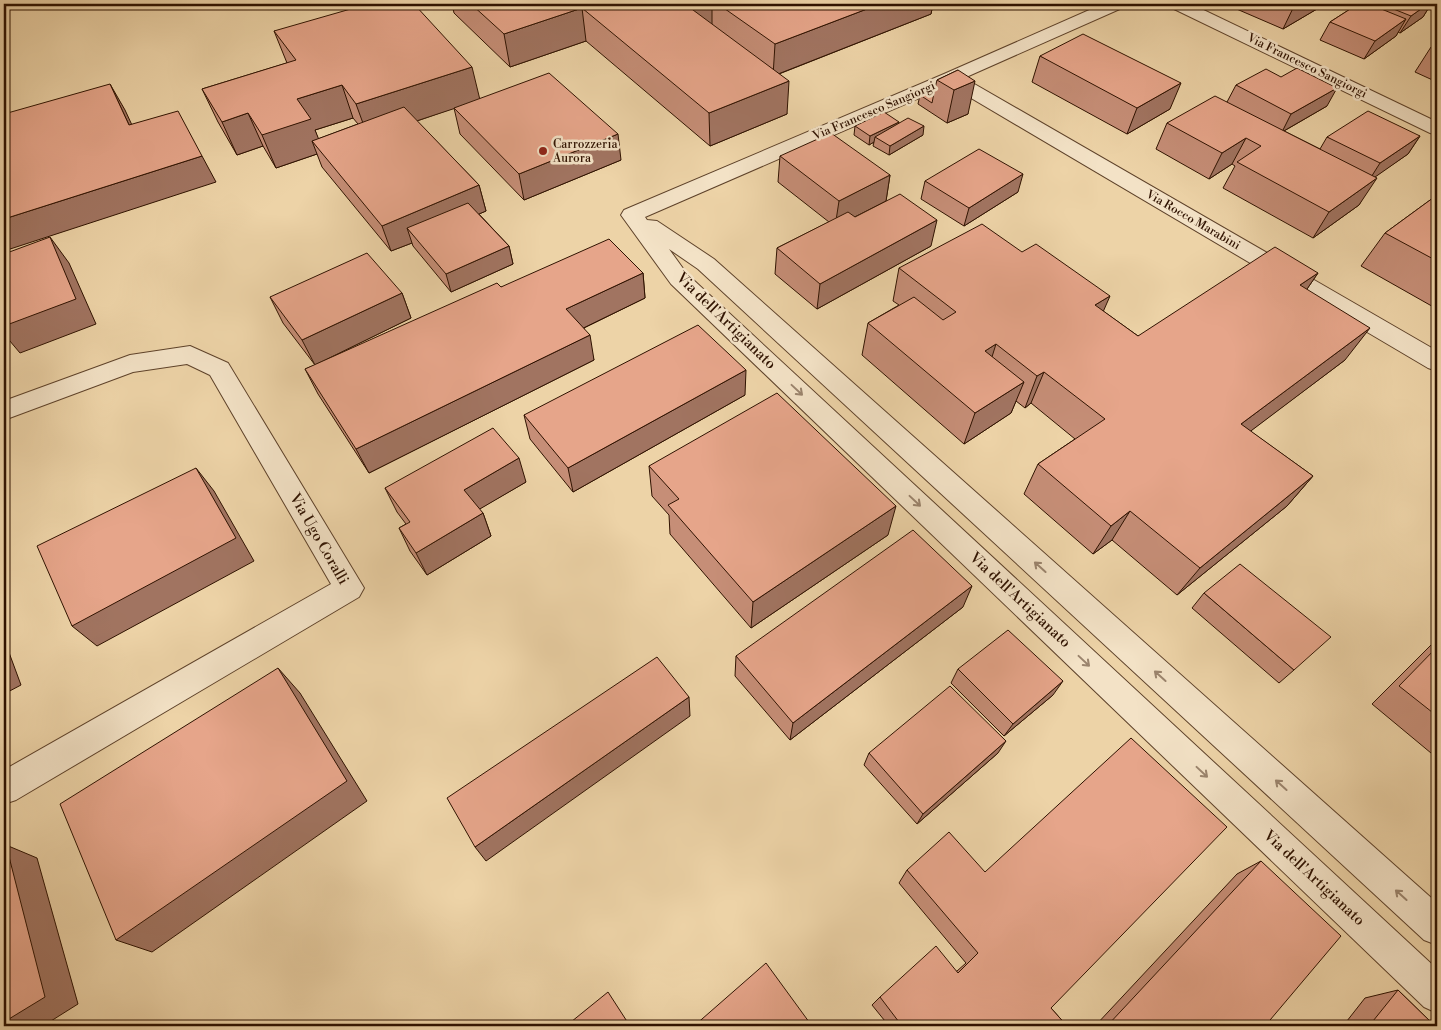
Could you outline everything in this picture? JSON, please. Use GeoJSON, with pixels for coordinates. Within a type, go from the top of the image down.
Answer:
{"type":"FeatureCollection","features":[{"type":"Feature","properties":{"kind":"street","name":"Via Francesco Sangiorgi"},"geometry":{"type":"LineString","coordinates":[[632,215],[1116,4]]}},
{"type":"Feature","properties":{"kind":"street","name":"Via Francesco Sangiorgi"},"geometry":{"type":"LineString","coordinates":[[1178,4],[1437,129]]}},
{"type":"Feature","properties":{"kind":"street","name":"Via Rocco Marabini"},"geometry":{"type":"LineString","coordinates":[[950,78],[1437,362]]}},
{"type":"Feature","properties":{"kind":"street","name":"Via dell'Artigianato"},"geometry":{"type":"LineString","coordinates":[[632,215],[706,264],[1437,927]]}},
{"type":"Feature","properties":{"kind":"street","name":"Via dell'Artigianato"},"geometry":{"type":"LineString","coordinates":[[632,215],[680,279],[1437,994]]}},
{"type":"Feature","properties":{"kind":"street","name":"Via Ugo Coralli"},"geometry":{"type":"LineString","coordinates":[[4,410],[130,364],[190,355],[219,369],[349,588],[4,788]]}},
{"type":"Feature","properties":{"kind":"building"},"geometry":{"type":"Polygon","coordinates":[[[368,4],[414,4],[472,67],[356,104],[342,85],[297,99],[311,119],[262,135],[248,113],[222,122],[202,89],[296,60],[274,31],[368,4]]]}},
{"type":"Feature","properties":{"kind":"building"},"geometry":{"type":"Polygon","coordinates":[[[471,4],[699,4],[689,7],[789,81],[709,113],[582,8],[504,34],[471,4]]]}},
{"type":"Feature","properties":{"kind":"building"},"geometry":{"type":"Polygon","coordinates":[[[718,4],[880,4],[775,44],[718,4]]]}},
{"type":"Feature","properties":{"kind":"building"},"geometry":{"type":"Polygon","coordinates":[[[1358,4],[1369,4],[1406,19],[1375,41],[1330,22],[1358,4]]]}},
{"type":"Feature","properties":{"kind":"building"},"geometry":{"type":"Polygon","coordinates":[[[1381,4],[1428,4],[1411,16],[1381,4]]]}},
{"type":"Feature","properties":{"kind":"building"},"geometry":{"type":"Polygon","coordinates":[[[1083,34],[1181,83],[1137,108],[1040,56],[1083,34]]]}},
{"type":"Feature","properties":{"kind":"building"},"geometry":{"type":"Polygon","coordinates":[[[1437,42],[1437,49],[1431,47],[1437,42]]]}},
{"type":"Feature","properties":{"kind":"building"},"geometry":{"type":"Polygon","coordinates":[[[1297,68],[1337,88],[1291,114],[1236,85],[1266,69],[1281,77],[1297,68]]]}},
{"type":"Feature","properties":{"kind":"building"},"geometry":{"type":"Polygon","coordinates":[[[958,70],[975,81],[954,90],[937,80],[958,70]]]}},
{"type":"Feature","properties":{"kind":"building"},"geometry":{"type":"Polygon","coordinates":[[[549,73],[618,134],[519,174],[454,108],[549,73]]]}},
{"type":"Feature","properties":{"kind":"building"},"geometry":{"type":"Polygon","coordinates":[[[110,84],[129,125],[178,111],[202,156],[4,219],[4,114],[110,84]]]}},
{"type":"Feature","properties":{"kind":"building"},"geometry":{"type":"Polygon","coordinates":[[[935,88],[932,103],[920,95],[935,88]]]}},
{"type":"Feature","properties":{"kind":"building"},"geometry":{"type":"Polygon","coordinates":[[[1215,96],[1377,178],[1329,212],[1237,162],[1261,146],[1246,138],[1222,153],[1167,123],[1215,96]]]}},
{"type":"Feature","properties":{"kind":"building"},"geometry":{"type":"Polygon","coordinates":[[[404,107],[479,185],[382,226],[312,141],[404,107]]]}},
{"type":"Feature","properties":{"kind":"building"},"geometry":{"type":"Polygon","coordinates":[[[1368,111],[1420,136],[1380,163],[1327,137],[1368,111]]]}},
{"type":"Feature","properties":{"kind":"building"},"geometry":{"type":"Polygon","coordinates":[[[884,112],[899,122],[870,136],[855,126],[884,112]]]}},
{"type":"Feature","properties":{"kind":"building"},"geometry":{"type":"Polygon","coordinates":[[[908,118],[924,126],[890,146],[875,137],[908,118]]]}},
{"type":"Feature","properties":{"kind":"building"},"geometry":{"type":"Polygon","coordinates":[[[831,133],[890,175],[839,201],[780,156],[831,133]]]}},
{"type":"Feature","properties":{"kind":"building"},"geometry":{"type":"Polygon","coordinates":[[[979,149],[1023,174],[969,208],[925,181],[979,149]]]}},
{"type":"Feature","properties":{"kind":"building"},"geometry":{"type":"Polygon","coordinates":[[[900,194],[937,220],[820,284],[777,248],[848,212],[855,217],[900,194]]]}},
{"type":"Feature","properties":{"kind":"building"},"geometry":{"type":"Polygon","coordinates":[[[1437,195],[1437,261],[1385,233],[1437,195]]]}},
{"type":"Feature","properties":{"kind":"building"},"geometry":{"type":"Polygon","coordinates":[[[468,203],[509,246],[446,274],[407,228],[468,203]]]}},
{"type":"Feature","properties":{"kind":"building"},"geometry":{"type":"Polygon","coordinates":[[[982,224],[1022,252],[1036,244],[1110,296],[1095,305],[1138,336],[1275,247],[1318,273],[1300,285],[1370,328],[1241,424],[1313,476],[1200,568],[1130,511],[1111,526],[1038,464],[1105,419],[1044,372],[1037,376],[996,344],[985,351],[1024,382],[975,413],[868,323],[914,297],[943,320],[956,312],[899,268],[982,224]]]}},
{"type":"Feature","properties":{"kind":"building"},"geometry":{"type":"Polygon","coordinates":[[[50,237],[76,299],[4,326],[4,254],[50,237]]]}},
{"type":"Feature","properties":{"kind":"building"},"geometry":{"type":"Polygon","coordinates":[[[609,239],[643,273],[566,309],[590,335],[356,449],[305,369],[497,283],[501,287],[609,239]]]}},
{"type":"Feature","properties":{"kind":"building"},"geometry":{"type":"Polygon","coordinates":[[[367,253],[402,293],[302,340],[270,297],[367,253]]]}},
{"type":"Feature","properties":{"kind":"building"},"geometry":{"type":"Polygon","coordinates":[[[698,325],[746,370],[568,468],[524,415],[698,325]]]}},
{"type":"Feature","properties":{"kind":"building"},"geometry":{"type":"Polygon","coordinates":[[[777,393],[896,506],[753,602],[668,505],[679,499],[649,466],[777,393]]]}},
{"type":"Feature","properties":{"kind":"building"},"geometry":{"type":"Polygon","coordinates":[[[493,428],[519,458],[464,490],[483,513],[416,553],[399,528],[410,522],[385,488],[493,428]]]}},
{"type":"Feature","properties":{"kind":"building"},"geometry":{"type":"Polygon","coordinates":[[[196,468],[236,538],[72,626],[37,546],[196,468]]]}},
{"type":"Feature","properties":{"kind":"building"},"geometry":{"type":"Polygon","coordinates":[[[913,530],[972,586],[793,723],[736,656],[913,530]]]}},
{"type":"Feature","properties":{"kind":"building"},"geometry":{"type":"Polygon","coordinates":[[[1240,564],[1331,637],[1294,670],[1204,593],[1240,564]]]}},
{"type":"Feature","properties":{"kind":"building"},"geometry":{"type":"Polygon","coordinates":[[[1008,630],[1063,681],[1013,724],[958,669],[1008,630]]]}},
{"type":"Feature","properties":{"kind":"building"},"geometry":{"type":"Polygon","coordinates":[[[1437,647],[1437,716],[1399,686],[1437,647]]]}},
{"type":"Feature","properties":{"kind":"building"},"geometry":{"type":"Polygon","coordinates":[[[657,657],[689,697],[475,847],[447,798],[657,657]]]}},
{"type":"Feature","properties":{"kind":"building"},"geometry":{"type":"Polygon","coordinates":[[[278,668],[347,781],[116,940],[60,804],[278,668]]]}},
{"type":"Feature","properties":{"kind":"building"},"geometry":{"type":"Polygon","coordinates":[[[950,686],[1006,741],[923,814],[869,753],[950,686]]]}},
{"type":"Feature","properties":{"kind":"building"},"geometry":{"type":"Polygon","coordinates":[[[1131,738],[1227,827],[1051,1008],[1067,1026],[902,1026],[880,997],[936,946],[958,973],[978,953],[907,870],[949,832],[985,872],[1131,738]]]}},
{"type":"Feature","properties":{"kind":"building"},"geometry":{"type":"Polygon","coordinates":[[[6,845],[45,997],[4,1022],[4,846],[6,845]]]}},
{"type":"Feature","properties":{"kind":"building"},"geometry":{"type":"Polygon","coordinates":[[[1261,861],[1341,936],[1265,1026],[1107,1026],[1261,861]]]}},
{"type":"Feature","properties":{"kind":"building"},"geometry":{"type":"Polygon","coordinates":[[[766,963],[812,1026],[694,1026],[766,963]]]}},
{"type":"Feature","properties":{"kind":"building"},"geometry":{"type":"Polygon","coordinates":[[[1398,990],[1435,1026],[1369,1026],[1398,990]]]}},
{"type":"Feature","properties":{"kind":"building"},"geometry":{"type":"Polygon","coordinates":[[[608,992],[630,1026],[566,1026],[608,992]]]}},
{"type":"Feature","properties":{"kind":"place","name":"Carrozzeria Aurora"},"geometry":{"type":"Point","coordinates":[543,151]}}]}
